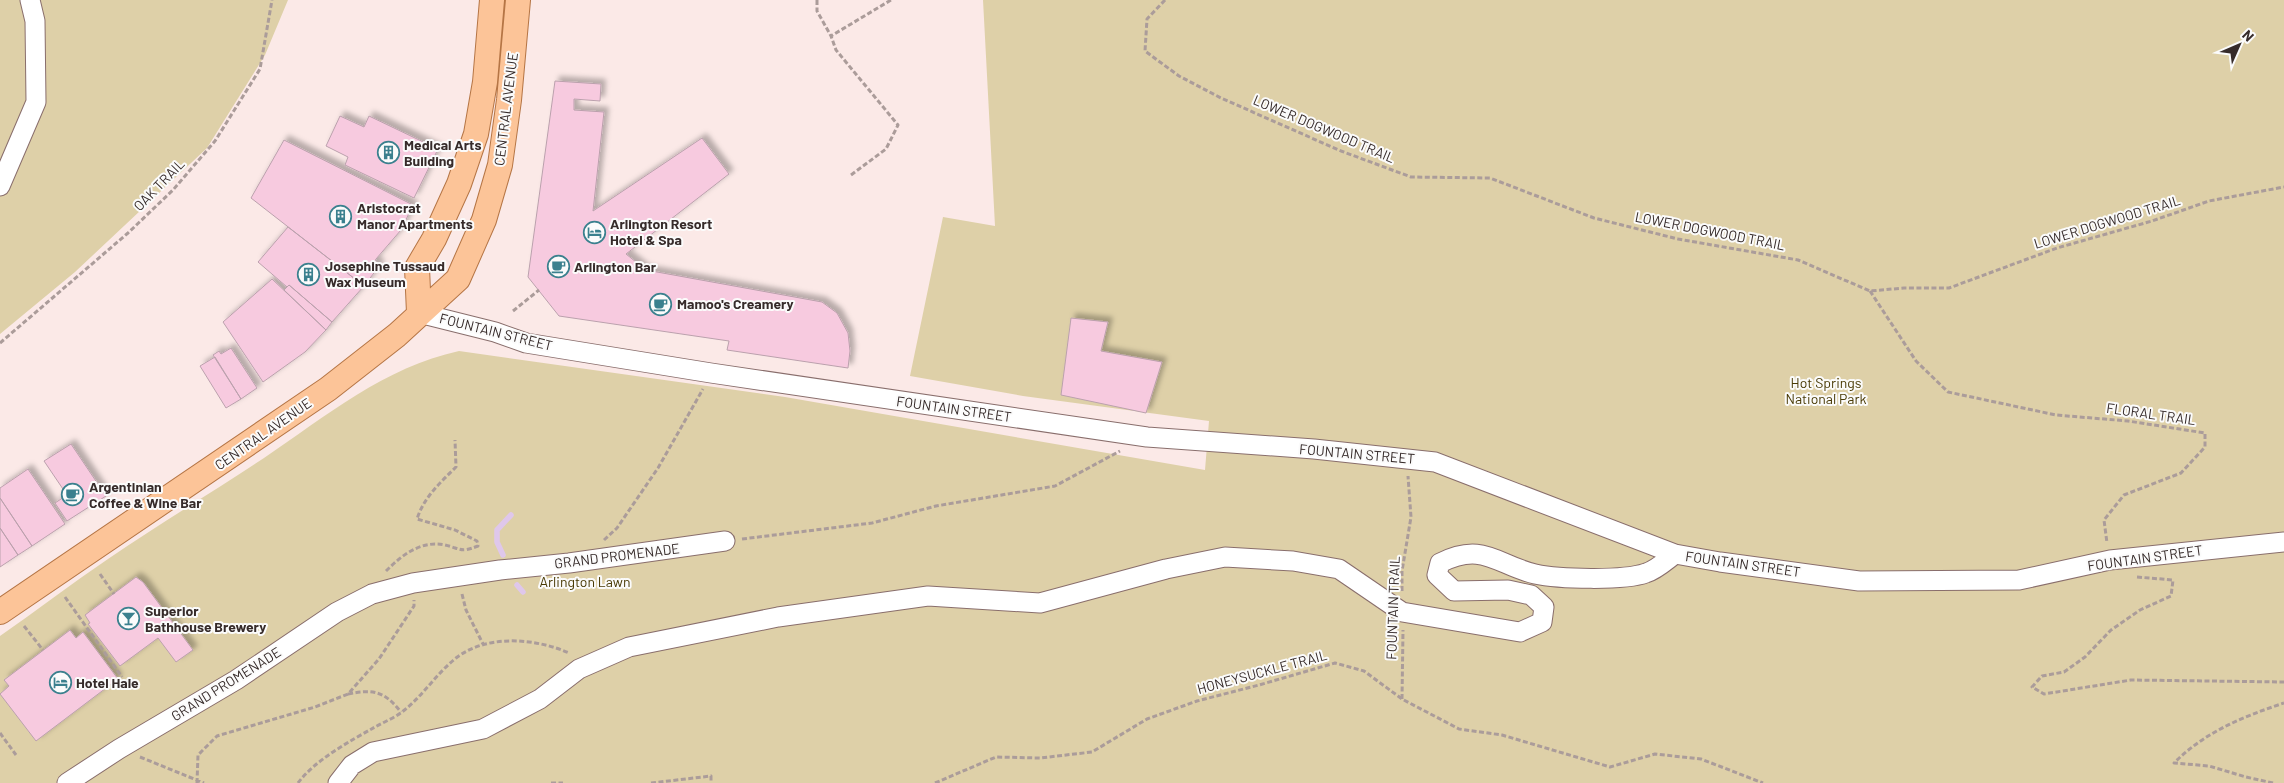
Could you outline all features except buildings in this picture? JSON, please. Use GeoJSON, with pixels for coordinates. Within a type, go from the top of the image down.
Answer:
{"type":"FeatureCollection","features":[{"type":"Feature","properties":{"kind":"main road","name":"CENTRAL AVENUE"},"geometry":{"type":"LineString","coordinates":[[418,313],[417,268],[434,240],[459,184],[476,134],[485,82],[492,0]]}},
{"type":"Feature","properties":{"kind":"main road","name":"CENTRAL AVENUE"},"geometry":{"type":"LineString","coordinates":[[0,612],[195,481],[328,388],[397,335],[418,313],[458,279],[484,220],[500,165],[509,100],[518,0]]}},
{"type":"Feature","properties":{"kind":"street"},"geometry":{"type":"LineString","coordinates":[[0,186],[36,102],[35,21],[30,0]]}},
{"type":"Feature","properties":{"kind":"street","name":"FOUNTAIN STREET"},"geometry":{"type":"LineString","coordinates":[[418,313],[495,332],[526,343],[711,373],[1147,437],[1407,458],[1435,462],[1675,554],[1859,581],[2019,580],[2110,560],[2284,542]]}},
{"type":"Feature","properties":{"kind":"street","name":"GRAND PROMENADE"},"geometry":{"type":"LineString","coordinates":[[67,783],[119,748],[236,680],[337,612],[372,594],[413,583],[725,541]]}},
{"type":"Feature","properties":{"kind":"street"},"geometry":{"type":"LineString","coordinates":[[338,783],[352,765],[373,752],[483,729],[540,699],[579,669],[629,647],[778,617],[928,596],[1040,603],[1166,569],[1225,557],[1294,561],[1339,569],[1402,612],[1520,632],[1542,622],[1544,607],[1531,595],[1508,590],[1454,591],[1437,575],[1440,563],[1456,555],[1489,555],[1535,574],[1602,579],[1647,573],[1675,554]]}},
{"type":"Feature","properties":{"kind":"path","name":"OAK TRAIL"},"geometry":{"type":"LineString","coordinates":[[0,343],[128,232],[173,190],[216,141],[260,69],[272,0]]}},
{"type":"Feature","properties":{"kind":"path"},"geometry":{"type":"LineString","coordinates":[[817,0],[817,11],[831,36],[836,50],[898,125],[886,149],[851,175]]}},
{"type":"Feature","properties":{"kind":"path"},"geometry":{"type":"LineString","coordinates":[[831,36],[891,0]]}},
{"type":"Feature","properties":{"kind":"path","name":"LOWER DOGWOOD TRAIL"},"geometry":{"type":"LineString","coordinates":[[1165,0],[1147,20],[1145,51],[1178,76],[1341,151],[1411,177],[1490,178],[1604,220],[1678,239],[1798,260],[1870,291],[1904,288],[1949,288],[2057,248],[2152,221],[2209,201],[2284,187]]}},
{"type":"Feature","properties":{"kind":"path"},"geometry":{"type":"LineString","coordinates":[[513,311],[538,290]]}},
{"type":"Feature","properties":{"kind":"path","name":"FLORAL TRAIL"},"geometry":{"type":"LineString","coordinates":[[1870,291],[1916,361],[1948,392],[2056,415],[2128,421],[2204,433],[2205,447],[2182,473],[2124,495],[2104,520],[2110,560]]}},
{"type":"Feature","properties":{"kind":"path"},"geometry":{"type":"LineString","coordinates":[[581,561],[617,528],[658,468],[711,373]]}},
{"type":"Feature","properties":{"kind":"path"},"geometry":{"type":"LineString","coordinates":[[725,541],[872,523],[936,506],[1055,486],[1147,437]]}},
{"type":"Feature","properties":{"kind":"path"},"geometry":{"type":"LineString","coordinates":[[372,594],[369,588],[398,559],[420,546],[444,545],[464,551],[478,546],[477,541],[455,530],[417,519],[421,506],[430,492],[456,467],[455,440]]}},
{"type":"Feature","properties":{"kind":"path","name":"FOUNTAIN TRAIL"},"geometry":{"type":"LineString","coordinates":[[1402,700],[1402,572],[1411,517],[1407,458]]}},
{"type":"Feature","properties":{"kind":"path"},"geometry":{"type":"LineString","coordinates":[[2110,560],[2120,576],[2173,580],[2171,596],[2140,610],[2112,630],[2085,657],[2064,672],[2042,676],[2032,687],[2044,694],[2132,680],[2284,682]]}},
{"type":"Feature","properties":{"kind":"path"},"geometry":{"type":"LineString","coordinates":[[100,574],[114,594]]}},
{"type":"Feature","properties":{"kind":"path"},"geometry":{"type":"LineString","coordinates":[[458,577],[466,610],[483,644]]}},
{"type":"Feature","properties":{"kind":"path"},"geometry":{"type":"LineString","coordinates":[[348,694],[379,659],[414,606],[413,583]]}},
{"type":"Feature","properties":{"kind":"path"},"geometry":{"type":"LineString","coordinates":[[64,598],[122,676]]}},
{"type":"Feature","properties":{"kind":"path"},"geometry":{"type":"LineString","coordinates":[[24,626],[43,650]]}},
{"type":"Feature","properties":{"kind":"path"},"geometry":{"type":"LineString","coordinates":[[298,783],[304,774],[351,741],[401,712],[455,659],[470,649],[483,644],[510,641],[545,644],[569,653],[579,669]]}},
{"type":"Feature","properties":{"kind":"path","name":"HONEYSUCKLE TRAIL"},"geometry":{"type":"LineString","coordinates":[[935,783],[996,757],[1040,758],[1092,752],[1147,719],[1180,707],[1335,663],[1364,671],[1402,700],[1459,729],[1502,735],[1610,767],[1655,754],[1701,759],[1763,783]]}},
{"type":"Feature","properties":{"kind":"path"},"geometry":{"type":"LineString","coordinates":[[197,781],[198,755],[217,736],[315,707],[348,694],[366,691],[382,694],[392,701],[401,712]]}},
{"type":"Feature","properties":{"kind":"path"},"geometry":{"type":"LineString","coordinates":[[2273,783],[2246,778],[2209,766],[2174,763],[2207,735],[2254,713],[2284,703]]}},
{"type":"Feature","properties":{"kind":"path"},"geometry":{"type":"LineString","coordinates":[[0,733],[16,755]]}},
{"type":"Feature","properties":{"kind":"path"},"geometry":{"type":"LineString","coordinates":[[119,748],[204,783]]}},
{"type":"Feature","properties":{"kind":"path"},"geometry":{"type":"LineString","coordinates":[[651,783],[711,776],[711,783]]}},
{"type":"Feature","properties":{"kind":"path"},"geometry":{"type":"LineString","coordinates":[[551,783],[563,783]]}},
{"type":"Feature","properties":{"kind":"green space"},"geometry":{"type":"Polygon","coordinates":[[[0,0],[288,0],[265,55],[207,148],[75,272],[0,334],[0,0]]]}},
{"type":"Feature","properties":{"kind":"green space","name":"Hot Springs National Park"},"geometry":{"type":"Polygon","coordinates":[[[983,0],[2284,0],[2284,783],[0,783],[0,636],[108,559],[264,458],[333,410],[381,381],[432,358],[459,351],[785,397],[1205,470],[1209,421],[1023,396],[910,376],[943,217],[995,226],[983,0]]]}},
{"type":"Feature","properties":{"kind":"waterway"},"geometry":{"type":"LineString","coordinates":[[503,555],[497,542],[497,530],[511,515]]}},
{"type":"Feature","properties":{"kind":"waterway"},"geometry":{"type":"LineString","coordinates":[[517,585],[523,592]]}},
{"type":"Feature","properties":{"kind":"place","name":"Medical Arts Building"},"geometry":{"type":"Point","coordinates":[388,153]}},
{"type":"Feature","properties":{"kind":"place","name":"Aristocrat Manor Apartments"},"geometry":{"type":"Point","coordinates":[341,216]}},
{"type":"Feature","properties":{"kind":"place","name":"Arlington Resort Hotel & Spa"},"geometry":{"type":"Point","coordinates":[594,232]}},
{"type":"Feature","properties":{"kind":"place","name":"Arlington Bar"},"geometry":{"type":"Point","coordinates":[558,267]}},
{"type":"Feature","properties":{"kind":"place","name":"Josephine Tussaud Wax Museum"},"geometry":{"type":"Point","coordinates":[309,274]}},
{"type":"Feature","properties":{"kind":"place","name":"Mamoo's Creamery"},"geometry":{"type":"Point","coordinates":[661,304]}},
{"type":"Feature","properties":{"kind":"place","name":"Argentinian Coffee & Wine Bar"},"geometry":{"type":"Point","coordinates":[73,495]}},
{"type":"Feature","properties":{"kind":"place","name":"Superior Bathhouse Brewery"},"geometry":{"type":"Point","coordinates":[129,619]}},
{"type":"Feature","properties":{"kind":"place","name":"Hotel Hale"},"geometry":{"type":"Point","coordinates":[60,683]}},
{"type":"Feature","properties":{"kind":"park label","name":"Arlington Lawn"},"geometry":{"type":"Point","coordinates":[585,582]}}]}
